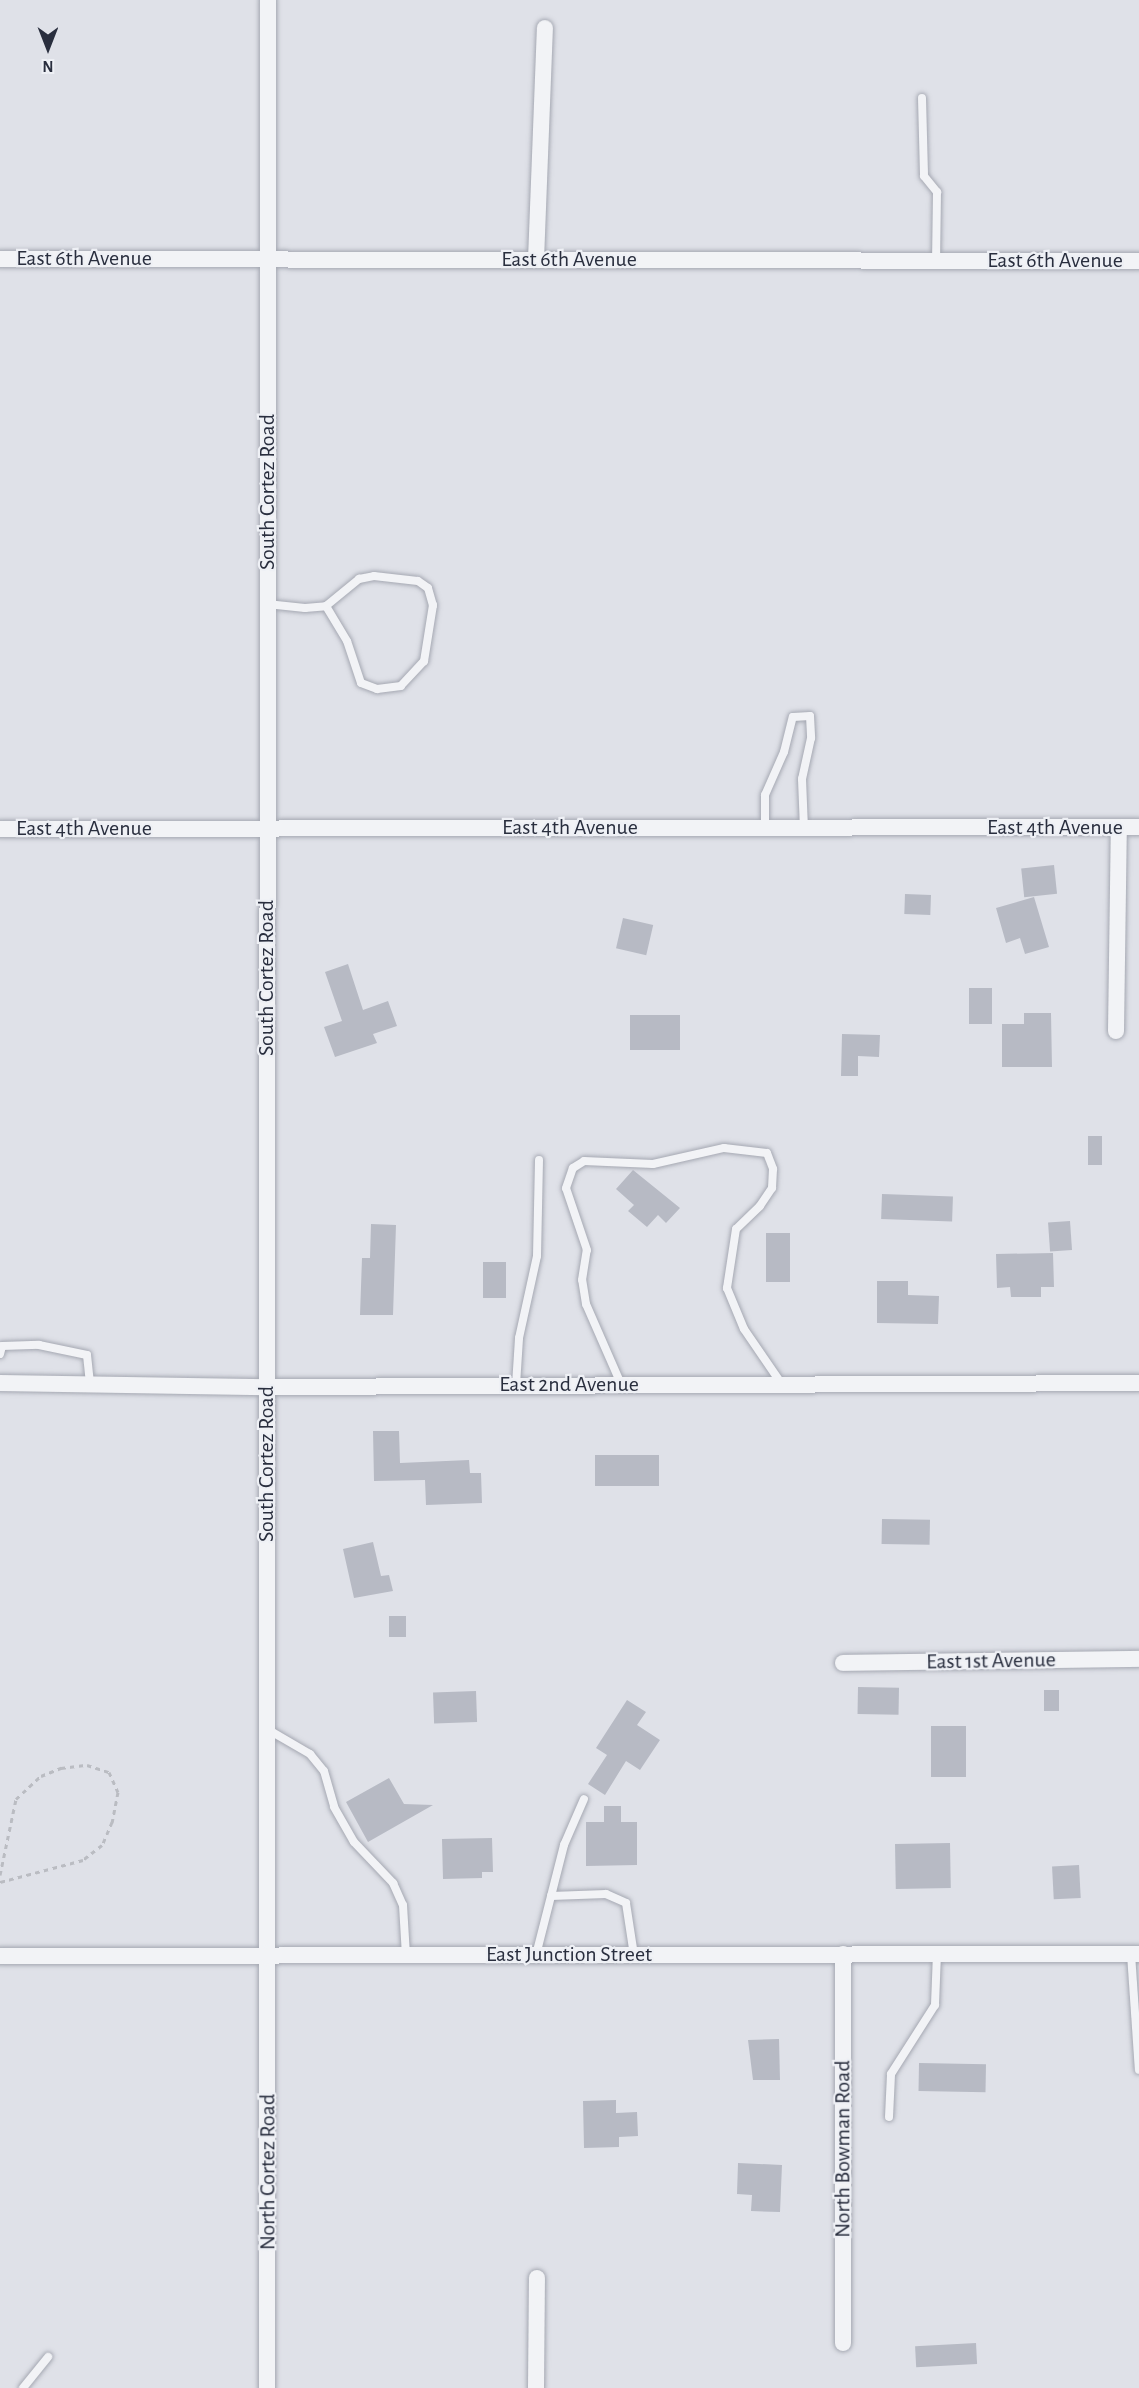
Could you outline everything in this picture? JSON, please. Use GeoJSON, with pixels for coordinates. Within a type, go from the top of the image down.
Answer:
{"type":"FeatureCollection","features":[{"type":"Feature","properties":{"kind":"street","name":"South Cortez Road"},"geometry":{"type":"LineString","coordinates":[[268,0],[268,1955]]}},
{"type":"Feature","properties":{"kind":"street"},"geometry":{"type":"LineString","coordinates":[[536,260],[545,28]]}},
{"type":"Feature","properties":{"kind":"street","name":"East 6th Avenue"},"geometry":{"type":"LineString","coordinates":[[0,259],[1139,261]]}},
{"type":"Feature","properties":{"kind":"street","name":"East 4th Avenue"},"geometry":{"type":"LineString","coordinates":[[0,829],[1139,827]]}},
{"type":"Feature","properties":{"kind":"street"},"geometry":{"type":"LineString","coordinates":[[1116,1031],[1119,828]]}},
{"type":"Feature","properties":{"kind":"street","name":"East 2nd Avenue"},"geometry":{"type":"LineString","coordinates":[[0,1383],[267,1387],[1139,1383]]}},
{"type":"Feature","properties":{"kind":"street","name":"East 1st Avenue"},"geometry":{"type":"LineString","coordinates":[[843,1663],[1139,1659]]}},
{"type":"Feature","properties":{"kind":"street","name":"North Bowman Road"},"geometry":{"type":"LineString","coordinates":[[843,1954],[843,2343]]}},
{"type":"Feature","properties":{"kind":"street","name":"East Junction Street"},"geometry":{"type":"LineString","coordinates":[[0,1956],[1135,1954]]}},
{"type":"Feature","properties":{"kind":"street","name":"North Cortez Road"},"geometry":{"type":"LineString","coordinates":[[267,2388],[268,1955]]}},
{"type":"Feature","properties":{"kind":"street"},"geometry":{"type":"LineString","coordinates":[[536,2388],[537,2278]]}},
{"type":"Feature","properties":{"kind":"lane"},"geometry":{"type":"LineString","coordinates":[[922,98],[924,176],[937,192],[936,261]]}},
{"type":"Feature","properties":{"kind":"lane"},"geometry":{"type":"LineString","coordinates":[[267,604],[305,608],[326,606],[359,579],[374,576],[418,581],[428,588],[433,605],[424,662],[401,686],[377,690],[362,683],[347,641],[326,606]]}},
{"type":"Feature","properties":{"kind":"lane"},"geometry":{"type":"LineString","coordinates":[[765,828],[765,795],[784,752],[793,717],[810,716],[811,738],[802,779],[804,828]]}},
{"type":"Feature","properties":{"kind":"lane"},"geometry":{"type":"LineString","coordinates":[[621,1384],[586,1304],[582,1280],[587,1250],[566,1188],[573,1168],[584,1161],[653,1164],[724,1148],[767,1153],[773,1169],[772,1188],[736,1229],[727,1288],[744,1329],[782,1383]]}},
{"type":"Feature","properties":{"kind":"lane"},"geometry":{"type":"LineString","coordinates":[[516,1385],[519,1338],[537,1256],[538,1160]]}},
{"type":"Feature","properties":{"kind":"lane"},"geometry":{"type":"LineString","coordinates":[[0,1354],[2,1346],[39,1345],[87,1355],[90,1384]]}},
{"type":"Feature","properties":{"kind":"lane"},"geometry":{"type":"LineString","coordinates":[[267,1729],[310,1754],[324,1771],[334,1807],[354,1842],[393,1883],[403,1905],[406,1955]]}},
{"type":"Feature","properties":{"kind":"lane"},"geometry":{"type":"LineString","coordinates":[[536,1955],[564,1845],[584,1799]]}},
{"type":"Feature","properties":{"kind":"lane"},"geometry":{"type":"LineString","coordinates":[[550,1896],[606,1894],[626,1903],[634,1955]]}},
{"type":"Feature","properties":{"kind":"lane"},"geometry":{"type":"LineString","coordinates":[[889,2117],[891,2074],[935,2005],[937,1954]]}},
{"type":"Feature","properties":{"kind":"lane"},"geometry":{"type":"LineString","coordinates":[[1135,1954],[1139,2070]]}},
{"type":"Feature","properties":{"kind":"lane"},"geometry":{"type":"LineString","coordinates":[[23,2388],[48,2357]]}},
{"type":"Feature","properties":{"kind":"path"},"geometry":{"type":"LineString","coordinates":[[0,1875],[16,1799],[41,1776],[62,1768],[87,1765],[109,1772],[118,1792],[102,1845],[83,1860],[0,1882]]}},
{"type":"Feature","properties":{"kind":"building"},"geometry":{"type":"Polygon","coordinates":[[[1054,865],[1057,894],[1024,897],[1021,868],[1054,865]]]}},
{"type":"Feature","properties":{"kind":"building"},"geometry":{"type":"Polygon","coordinates":[[[905,894],[931,895],[930,915],[904,914],[905,894]]]}},
{"type":"Feature","properties":{"kind":"building"},"geometry":{"type":"Polygon","coordinates":[[[1034,897],[1049,947],[1025,954],[1020,938],[1006,943],[996,908],[1034,897]]]}},
{"type":"Feature","properties":{"kind":"building"},"geometry":{"type":"Polygon","coordinates":[[[623,918],[653,925],[646,955],[616,948],[623,918]]]}},
{"type":"Feature","properties":{"kind":"building"},"geometry":{"type":"Polygon","coordinates":[[[348,964],[363,1010],[388,1001],[397,1026],[373,1034],[377,1043],[335,1057],[324,1027],[342,1021],[325,972],[348,964]]]}},
{"type":"Feature","properties":{"kind":"building"},"geometry":{"type":"Polygon","coordinates":[[[969,988],[992,988],[992,1024],[969,1024],[969,988]]]}},
{"type":"Feature","properties":{"kind":"building"},"geometry":{"type":"Polygon","coordinates":[[[1024,1013],[1051,1013],[1052,1067],[1002,1067],[1002,1024],[1024,1024],[1024,1013]]]}},
{"type":"Feature","properties":{"kind":"building"},"geometry":{"type":"Polygon","coordinates":[[[630,1015],[680,1015],[680,1050],[630,1050],[630,1015]]]}},
{"type":"Feature","properties":{"kind":"building"},"geometry":{"type":"Polygon","coordinates":[[[842,1034],[880,1035],[879,1057],[858,1056],[858,1076],[841,1076],[842,1034]]]}},
{"type":"Feature","properties":{"kind":"building"},"geometry":{"type":"Polygon","coordinates":[[[1088,1136],[1102,1136],[1102,1165],[1088,1165],[1088,1136]]]}},
{"type":"Feature","properties":{"kind":"building"},"geometry":{"type":"Polygon","coordinates":[[[633,1170],[680,1208],[666,1223],[658,1215],[647,1227],[628,1211],[634,1205],[616,1189],[633,1170]]]}},
{"type":"Feature","properties":{"kind":"building"},"geometry":{"type":"Polygon","coordinates":[[[882,1194],[953,1196],[952,1221],[881,1219],[882,1194]]]}},
{"type":"Feature","properties":{"kind":"building"},"geometry":{"type":"Polygon","coordinates":[[[1070,1221],[1072,1250],[1050,1251],[1048,1223],[1070,1221]]]}},
{"type":"Feature","properties":{"kind":"building"},"geometry":{"type":"Polygon","coordinates":[[[371,1224],[396,1225],[393,1315],[360,1315],[362,1258],[370,1258],[371,1224]]]}},
{"type":"Feature","properties":{"kind":"building"},"geometry":{"type":"Polygon","coordinates":[[[766,1233],[790,1233],[790,1282],[766,1282],[766,1233]]]}},
{"type":"Feature","properties":{"kind":"building"},"geometry":{"type":"Polygon","coordinates":[[[1053,1253],[1054,1287],[1041,1287],[1041,1297],[1011,1297],[1010,1287],[997,1288],[996,1254],[1053,1253]]]}},
{"type":"Feature","properties":{"kind":"building"},"geometry":{"type":"Polygon","coordinates":[[[483,1262],[506,1262],[506,1298],[483,1298],[483,1262]]]}},
{"type":"Feature","properties":{"kind":"building"},"geometry":{"type":"Polygon","coordinates":[[[877,1281],[908,1281],[908,1295],[939,1296],[938,1324],[877,1323],[877,1281]]]}},
{"type":"Feature","properties":{"kind":"building"},"geometry":{"type":"Polygon","coordinates":[[[373,1431],[399,1431],[400,1463],[469,1460],[470,1473],[481,1473],[482,1503],[426,1505],[425,1480],[374,1481],[373,1431]]]}},
{"type":"Feature","properties":{"kind":"building"},"geometry":{"type":"Polygon","coordinates":[[[595,1455],[659,1455],[659,1486],[595,1486],[595,1455]]]}},
{"type":"Feature","properties":{"kind":"building"},"geometry":{"type":"Polygon","coordinates":[[[882,1519],[930,1520],[930,1545],[882,1544],[882,1519]]]}},
{"type":"Feature","properties":{"kind":"building"},"geometry":{"type":"Polygon","coordinates":[[[373,1542],[381,1576],[389,1575],[393,1591],[354,1598],[343,1549],[373,1542]]]}},
{"type":"Feature","properties":{"kind":"building"},"geometry":{"type":"Polygon","coordinates":[[[389,1616],[406,1616],[406,1637],[389,1637],[389,1616]]]}},
{"type":"Feature","properties":{"kind":"building"},"geometry":{"type":"Polygon","coordinates":[[[858,1687],[899,1688],[899,1715],[858,1714],[858,1687]]]}},
{"type":"Feature","properties":{"kind":"building"},"geometry":{"type":"Polygon","coordinates":[[[1044,1690],[1059,1690],[1059,1711],[1044,1711],[1044,1690]]]}},
{"type":"Feature","properties":{"kind":"building"},"geometry":{"type":"Polygon","coordinates":[[[476,1691],[477,1722],[434,1723],[433,1693],[476,1691]]]}},
{"type":"Feature","properties":{"kind":"building"},"geometry":{"type":"Polygon","coordinates":[[[627,1700],[646,1712],[637,1725],[660,1740],[640,1770],[626,1761],[605,1795],[588,1784],[607,1755],[596,1748],[627,1700]]]}},
{"type":"Feature","properties":{"kind":"building"},"geometry":{"type":"Polygon","coordinates":[[[931,1726],[966,1726],[966,1777],[931,1777],[931,1726]]]}},
{"type":"Feature","properties":{"kind":"building"},"geometry":{"type":"Polygon","coordinates":[[[389,1778],[404,1804],[433,1805],[368,1842],[346,1802],[389,1778]]]}},
{"type":"Feature","properties":{"kind":"building"},"geometry":{"type":"Polygon","coordinates":[[[604,1806],[621,1806],[621,1822],[637,1822],[637,1865],[586,1866],[586,1822],[604,1822],[604,1806]]]}},
{"type":"Feature","properties":{"kind":"building"},"geometry":{"type":"Polygon","coordinates":[[[492,1838],[493,1872],[482,1872],[482,1878],[443,1879],[442,1839],[492,1838]]]}},
{"type":"Feature","properties":{"kind":"building"},"geometry":{"type":"Polygon","coordinates":[[[950,1843],[951,1888],[896,1889],[895,1844],[950,1843]]]}},
{"type":"Feature","properties":{"kind":"building"},"geometry":{"type":"Polygon","coordinates":[[[1079,1865],[1081,1898],[1054,1899],[1052,1866],[1079,1865]]]}},
{"type":"Feature","properties":{"kind":"building"},"geometry":{"type":"Polygon","coordinates":[[[779,2039],[780,2080],[753,2080],[748,2040],[779,2039]]]}},
{"type":"Feature","properties":{"kind":"building"},"geometry":{"type":"Polygon","coordinates":[[[919,2063],[986,2064],[986,2092],[919,2091],[919,2063]]]}},
{"type":"Feature","properties":{"kind":"building"},"geometry":{"type":"Polygon","coordinates":[[[616,2100],[616,2113],[637,2112],[638,2136],[619,2137],[619,2147],[584,2148],[583,2101],[616,2100]]]}},
{"type":"Feature","properties":{"kind":"building"},"geometry":{"type":"Polygon","coordinates":[[[738,2163],[782,2165],[780,2212],[751,2211],[752,2195],[737,2194],[738,2163]]]}},
{"type":"Feature","properties":{"kind":"building"},"geometry":{"type":"Polygon","coordinates":[[[976,2343],[977,2364],[916,2367],[915,2346],[976,2343]]]}}]}
